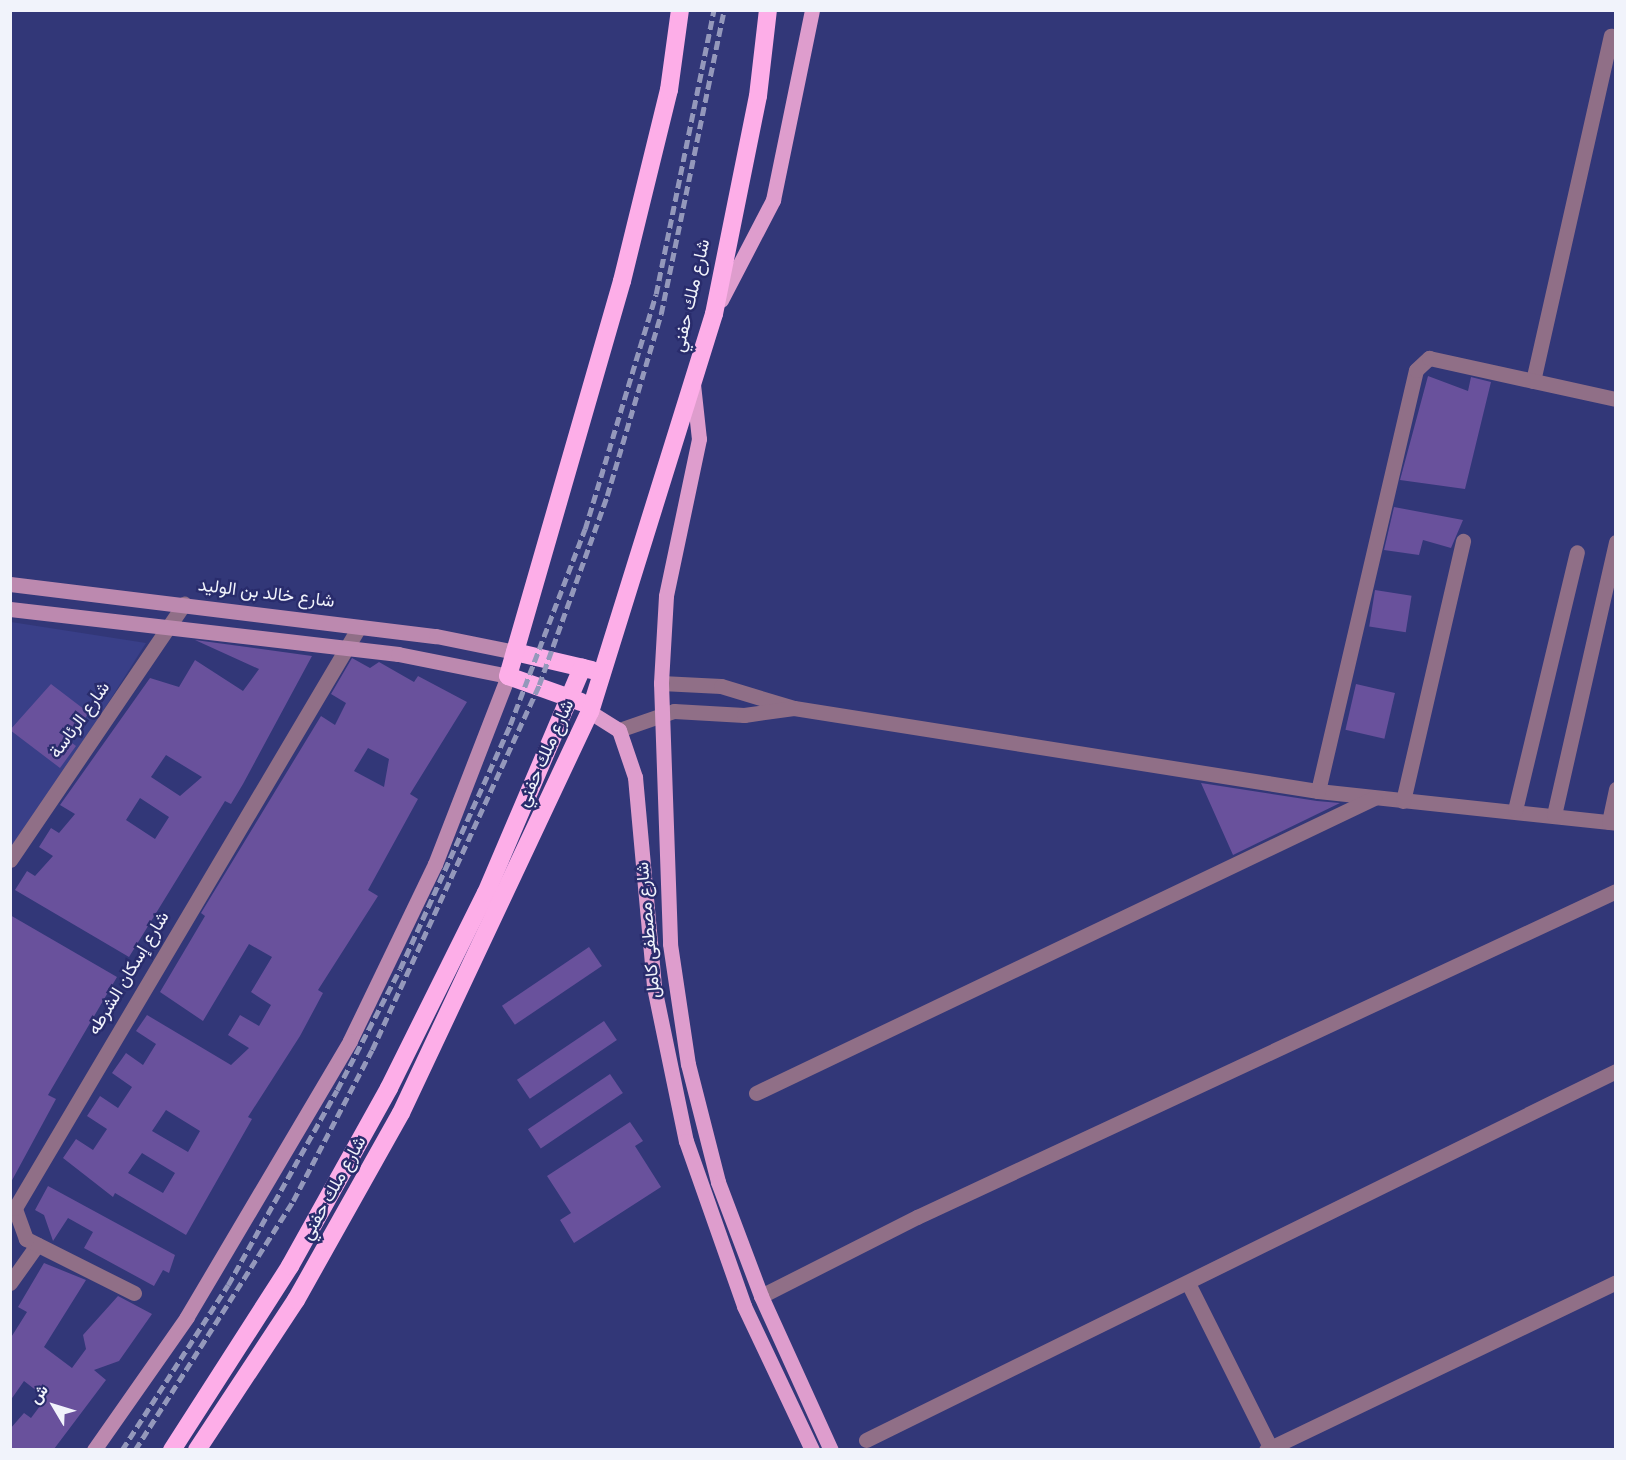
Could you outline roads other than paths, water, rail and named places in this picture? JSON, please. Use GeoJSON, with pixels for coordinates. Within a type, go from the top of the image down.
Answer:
{"type":"FeatureCollection","features":[{"type":"Feature","properties":{"kind":"highway"},"geometry":{"type":"LineString","coordinates":[[590,712],[571,696],[508,676],[622,281],[669,90],[680,10]]}},
{"type":"Feature","properties":{"kind":"highway","name":"شارع ملك حفني"},"geometry":{"type":"LineString","coordinates":[[198,1449],[302,1290],[396,1122],[505,902],[590,712],[714,314],[758,96],[768,11]]}},
{"type":"Feature","properties":{"kind":"highway"},"geometry":{"type":"LineString","coordinates":[[515,652],[603,672]]}},
{"type":"Feature","properties":{"kind":"highway","name":"شارع ملك حفني"},"geometry":{"type":"LineString","coordinates":[[172,1449],[290,1266],[389,1088],[482,902],[582,668]]}},
{"type":"Feature","properties":{"kind":"main road"},"geometry":{"type":"LineString","coordinates":[[714,314],[773,200],[812,10]]}},
{"type":"Feature","properties":{"kind":"main road","name":"شارع مصطفى كامل"},"geometry":{"type":"LineString","coordinates":[[693,383],[699,439],[666,596],[661,683],[675,712],[665,883],[677,1004],[718,1182],[761,1296],[831,1449]]}},
{"type":"Feature","properties":{"kind":"main road"},"geometry":{"type":"LineString","coordinates":[[590,712],[619,730]]}},
{"type":"Feature","properties":{"kind":"main road","name":"شارع مصطفى كامل"},"geometry":{"type":"LineString","coordinates":[[619,730],[635,777],[654,987],[686,1141],[744,1306],[812,1449]]}},
{"type":"Feature","properties":{"kind":"street"},"geometry":{"type":"LineString","coordinates":[[1533,381],[1611,36]]}},
{"type":"Feature","properties":{"kind":"street"},"geometry":{"type":"LineString","coordinates":[[1318,791],[1416,370],[1429,358],[1616,399]]}},
{"type":"Feature","properties":{"kind":"street"},"geometry":{"type":"LineString","coordinates":[[1403,801],[1463,541]]}},
{"type":"Feature","properties":{"kind":"street"},"geometry":{"type":"LineString","coordinates":[[1554,815],[1616,542]]}},
{"type":"Feature","properties":{"kind":"street"},"geometry":{"type":"LineString","coordinates":[[1515,810],[1577,552]]}},
{"type":"Feature","properties":{"kind":"street","name":"شارع خالد بن الوليد"},"geometry":{"type":"LineString","coordinates":[[10,584],[359,627],[515,652]]}},
{"type":"Feature","properties":{"kind":"street","name":"شارع الرئاسة"},"geometry":{"type":"LineString","coordinates":[[10,860],[170,629],[184,604]]}},
{"type":"Feature","properties":{"kind":"street"},"geometry":{"type":"LineString","coordinates":[[10,609],[344,650],[398,654],[508,676],[435,864],[345,1051],[187,1317],[94,1449]]}},
{"type":"Feature","properties":{"kind":"street","name":"شارع إسكان الشرطه"},"geometry":{"type":"LineString","coordinates":[[134,1293],[37,1245],[13,1223],[21,1195],[359,627]]}},
{"type":"Feature","properties":{"kind":"street"},"geometry":{"type":"LineString","coordinates":[[661,683],[695,684],[746,691],[794,708],[1374,798],[1515,810],[1612,822],[1616,789]]}},
{"type":"Feature","properties":{"kind":"street"},"geometry":{"type":"LineString","coordinates":[[619,730],[675,712],[744,715],[794,708]]}},
{"type":"Feature","properties":{"kind":"street"},"geometry":{"type":"LineString","coordinates":[[756,1093],[1374,798]]}},
{"type":"Feature","properties":{"kind":"street"},"geometry":{"type":"LineString","coordinates":[[761,1296],[917,1217],[1616,891]]}},
{"type":"Feature","properties":{"kind":"street"},"geometry":{"type":"LineString","coordinates":[[866,1440],[1616,1071]]}},
{"type":"Feature","properties":{"kind":"street"},"geometry":{"type":"LineString","coordinates":[[10,1283],[37,1245]]}},
{"type":"Feature","properties":{"kind":"street"},"geometry":{"type":"LineString","coordinates":[[1188,1282],[1268,1448],[1616,1282]]}},
{"type":"Feature","properties":{"kind":"railway"},"geometry":{"type":"LineString","coordinates":[[122,1450],[228,1285],[337,1090],[400,969],[510,725],[585,529],[656,294],[714,10]]}},
{"type":"Feature","properties":{"kind":"railway"},"geometry":{"type":"LineString","coordinates":[[135,1450],[293,1201],[372,1050],[539,685],[607,496],[661,314],[724,10]]}}]}
